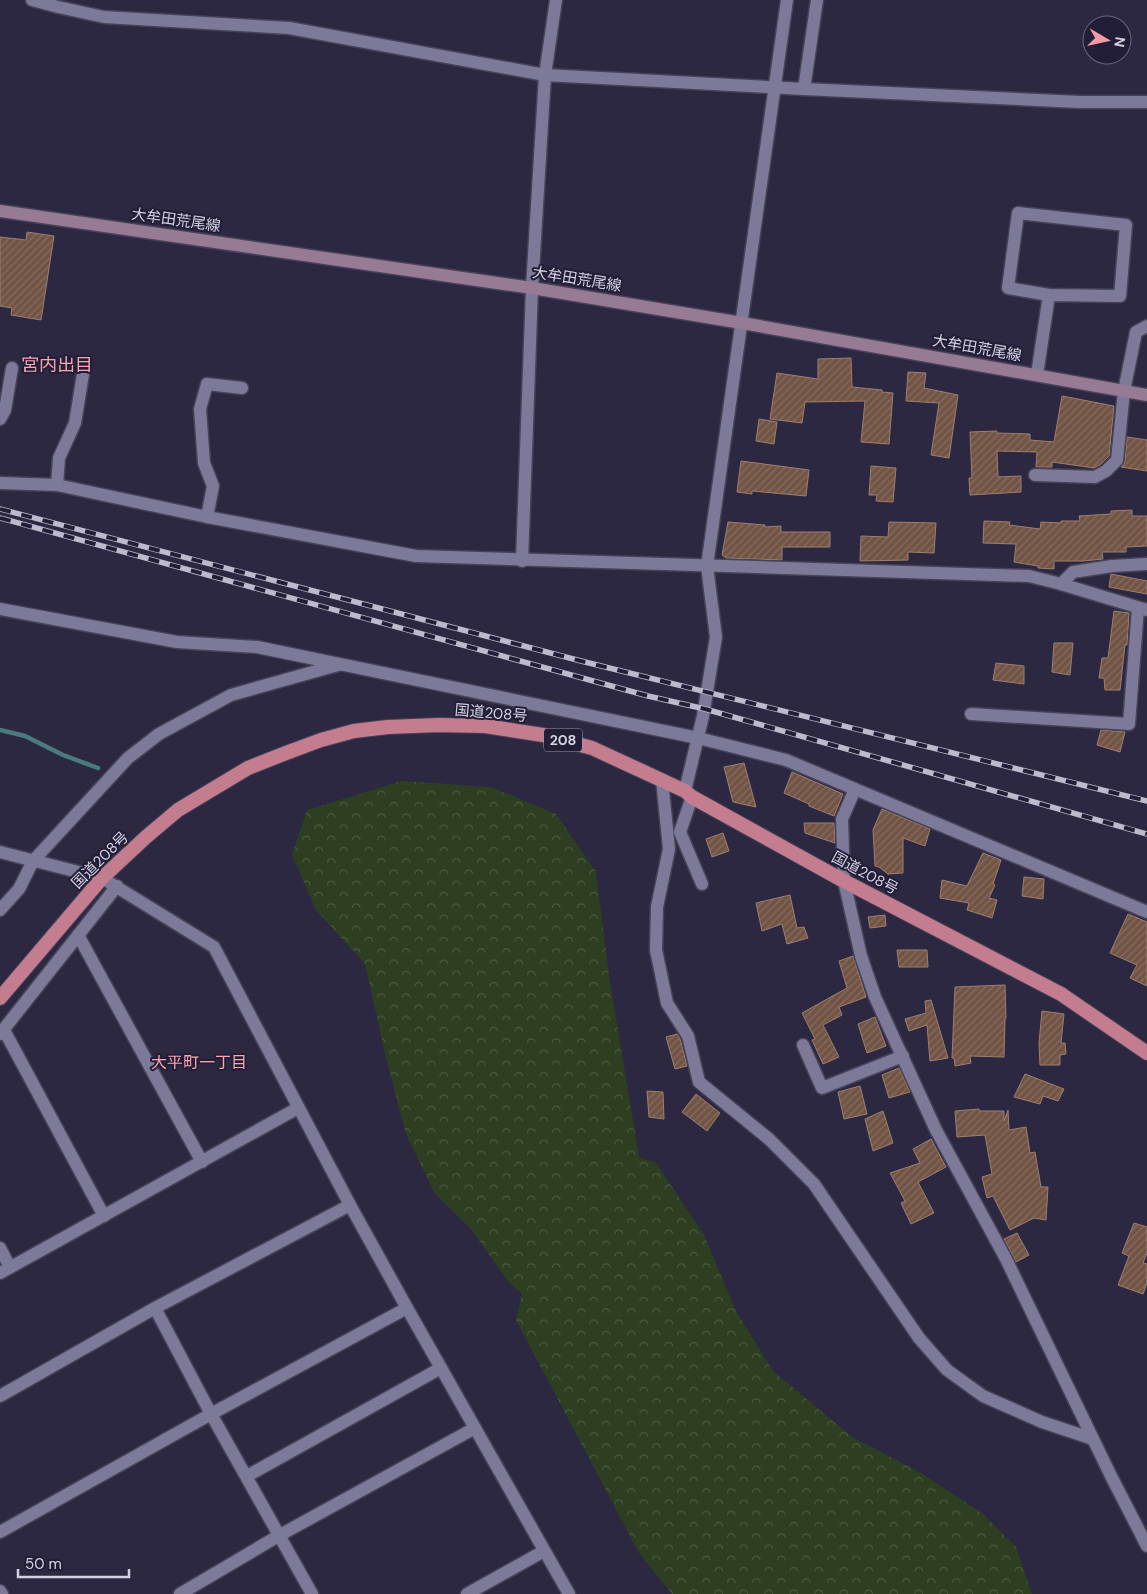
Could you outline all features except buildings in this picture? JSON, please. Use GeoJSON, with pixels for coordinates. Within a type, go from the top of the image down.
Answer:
{"type":"FeatureCollection","features":[{"type":"Feature","properties":{"kind":"highway","name":"国道208号"},"geometry":{"type":"LineString","coordinates":[[0,998],[102,878],[178,810],[248,768],[286,752],[354,731],[388,727],[439,725],[484,726],[543,735],[592,748],[662,780],[844,881],[1061,994],[1145,1050]]}},
{"type":"Feature","properties":{"kind":"main road","name":"大牟田荒尾線"},"geometry":{"type":"LineString","coordinates":[[0,211],[532,288],[742,323],[1147,395]]}},
{"type":"Feature","properties":{"kind":"street"},"geometry":{"type":"LineString","coordinates":[[32,0],[58,8],[104,17],[289,28],[545,75],[1079,102],[1147,102]]}},
{"type":"Feature","properties":{"kind":"street"},"geometry":{"type":"LineString","coordinates":[[522,561],[532,288],[545,75],[556,0]]}},
{"type":"Feature","properties":{"kind":"street"},"geometry":{"type":"LineString","coordinates":[[702,884],[680,832],[710,681],[716,637],[707,566],[787,0]]}},
{"type":"Feature","properties":{"kind":"street"},"geometry":{"type":"LineString","coordinates":[[804,89],[817,0]]}},
{"type":"Feature","properties":{"kind":"street"},"geometry":{"type":"LineString","coordinates":[[1018,213],[1126,225],[1120,296],[1049,294],[1008,288],[1018,213]]}},
{"type":"Feature","properties":{"kind":"street"},"geometry":{"type":"LineString","coordinates":[[1038,375],[1049,294]]}},
{"type":"Feature","properties":{"kind":"street"},"geometry":{"type":"LineString","coordinates":[[1035,475],[1095,477],[1106,471],[1116,460],[1124,391],[1136,332],[1147,326]]}},
{"type":"Feature","properties":{"kind":"street"},"geometry":{"type":"LineString","coordinates":[[0,418],[5,410],[12,368]]}},
{"type":"Feature","properties":{"kind":"street"},"geometry":{"type":"LineString","coordinates":[[57,485],[59,458],[75,423],[84,368]]}},
{"type":"Feature","properties":{"kind":"street"},"geometry":{"type":"LineString","coordinates":[[207,517],[212,486],[204,463],[200,409],[207,384],[242,388]]}},
{"type":"Feature","properties":{"kind":"street"},"geometry":{"type":"LineString","coordinates":[[0,483],[57,485],[207,517],[416,556],[522,561],[1029,576],[1143,609],[1129,724],[971,714]]}},
{"type":"Feature","properties":{"kind":"street"},"geometry":{"type":"LineString","coordinates":[[1061,584],[1073,572],[1112,566],[1147,564]]}},
{"type":"Feature","properties":{"kind":"street"},"geometry":{"type":"LineString","coordinates":[[0,609],[178,642],[257,647],[698,738],[786,760],[1147,912]]}},
{"type":"Feature","properties":{"kind":"street"},"geometry":{"type":"LineString","coordinates":[[0,910],[19,889],[33,862],[128,758],[159,734],[231,695],[340,664]]}},
{"type":"Feature","properties":{"kind":"street"},"geometry":{"type":"LineString","coordinates":[[662,780],[669,849],[656,907],[656,950],[667,1004],[688,1036],[699,1082],[769,1139],[814,1184],[919,1338],[947,1370],[983,1396],[1042,1422],[1092,1439]]}},
{"type":"Feature","properties":{"kind":"street"},"geometry":{"type":"LineString","coordinates":[[855,789],[842,819],[844,881],[861,956],[876,997],[936,1130],[1006,1260],[1092,1439],[1147,1546]]}},
{"type":"Feature","properties":{"kind":"street"},"geometry":{"type":"LineString","coordinates":[[0,852],[33,862],[102,878],[214,947],[298,1108],[407,1308],[569,1594]]}},
{"type":"Feature","properties":{"kind":"street"},"geometry":{"type":"LineString","coordinates":[[104,1216],[2,1032],[117,886]]}},
{"type":"Feature","properties":{"kind":"street"},"geometry":{"type":"LineString","coordinates":[[78,935],[202,1162]]}},
{"type":"Feature","properties":{"kind":"street"},"geometry":{"type":"LineString","coordinates":[[803,1045],[822,1088],[904,1056]]}},
{"type":"Feature","properties":{"kind":"street"},"geometry":{"type":"LineString","coordinates":[[0,1248],[5,1270],[298,1108]]}},
{"type":"Feature","properties":{"kind":"street"},"geometry":{"type":"LineString","coordinates":[[0,1396],[155,1308],[350,1204]]}},
{"type":"Feature","properties":{"kind":"street"},"geometry":{"type":"LineString","coordinates":[[155,1308],[211,1414],[312,1594]]}},
{"type":"Feature","properties":{"kind":"street"},"geometry":{"type":"LineString","coordinates":[[0,1532],[211,1414],[407,1308]]}},
{"type":"Feature","properties":{"kind":"street"},"geometry":{"type":"LineString","coordinates":[[247,1476],[441,1368]]}},
{"type":"Feature","properties":{"kind":"street"},"geometry":{"type":"LineString","coordinates":[[180,1594],[280,1534],[475,1428]]}},
{"type":"Feature","properties":{"kind":"street"},"geometry":{"type":"LineString","coordinates":[[467,1594],[544,1550]]}},
{"type":"Feature","properties":{"kind":"green space"},"geometry":{"type":"Polygon","coordinates":[[[402,781],[491,787],[556,814],[596,872],[610,983],[639,1157],[656,1163],[704,1235],[736,1311],[773,1371],[852,1437],[921,1473],[983,1514],[1016,1547],[1032,1594],[672,1594],[639,1553],[516,1320],[522,1294],[507,1280],[471,1229],[435,1194],[406,1134],[385,1054],[365,964],[316,910],[292,855],[307,810],[402,781]]]}},
{"type":"Feature","properties":{"kind":"waterway"},"geometry":{"type":"LineString","coordinates":[[0,730],[25,736],[63,755],[98,768]]}},
{"type":"Feature","properties":{"kind":"railway"},"geometry":{"type":"LineString","coordinates":[[0,509],[581,661],[1147,801]]}},
{"type":"Feature","properties":{"kind":"railway"},"geometry":{"type":"LineString","coordinates":[[0,518],[648,696],[705,709],[1147,834]]}},
{"type":"Feature","properties":{"kind":"district","name":"宮内出目"},"geometry":{"type":"Point","coordinates":[57,365]}},
{"type":"Feature","properties":{"kind":"district","name":"大平町一丁目"},"geometry":{"type":"Point","coordinates":[199,1062]}}]}
